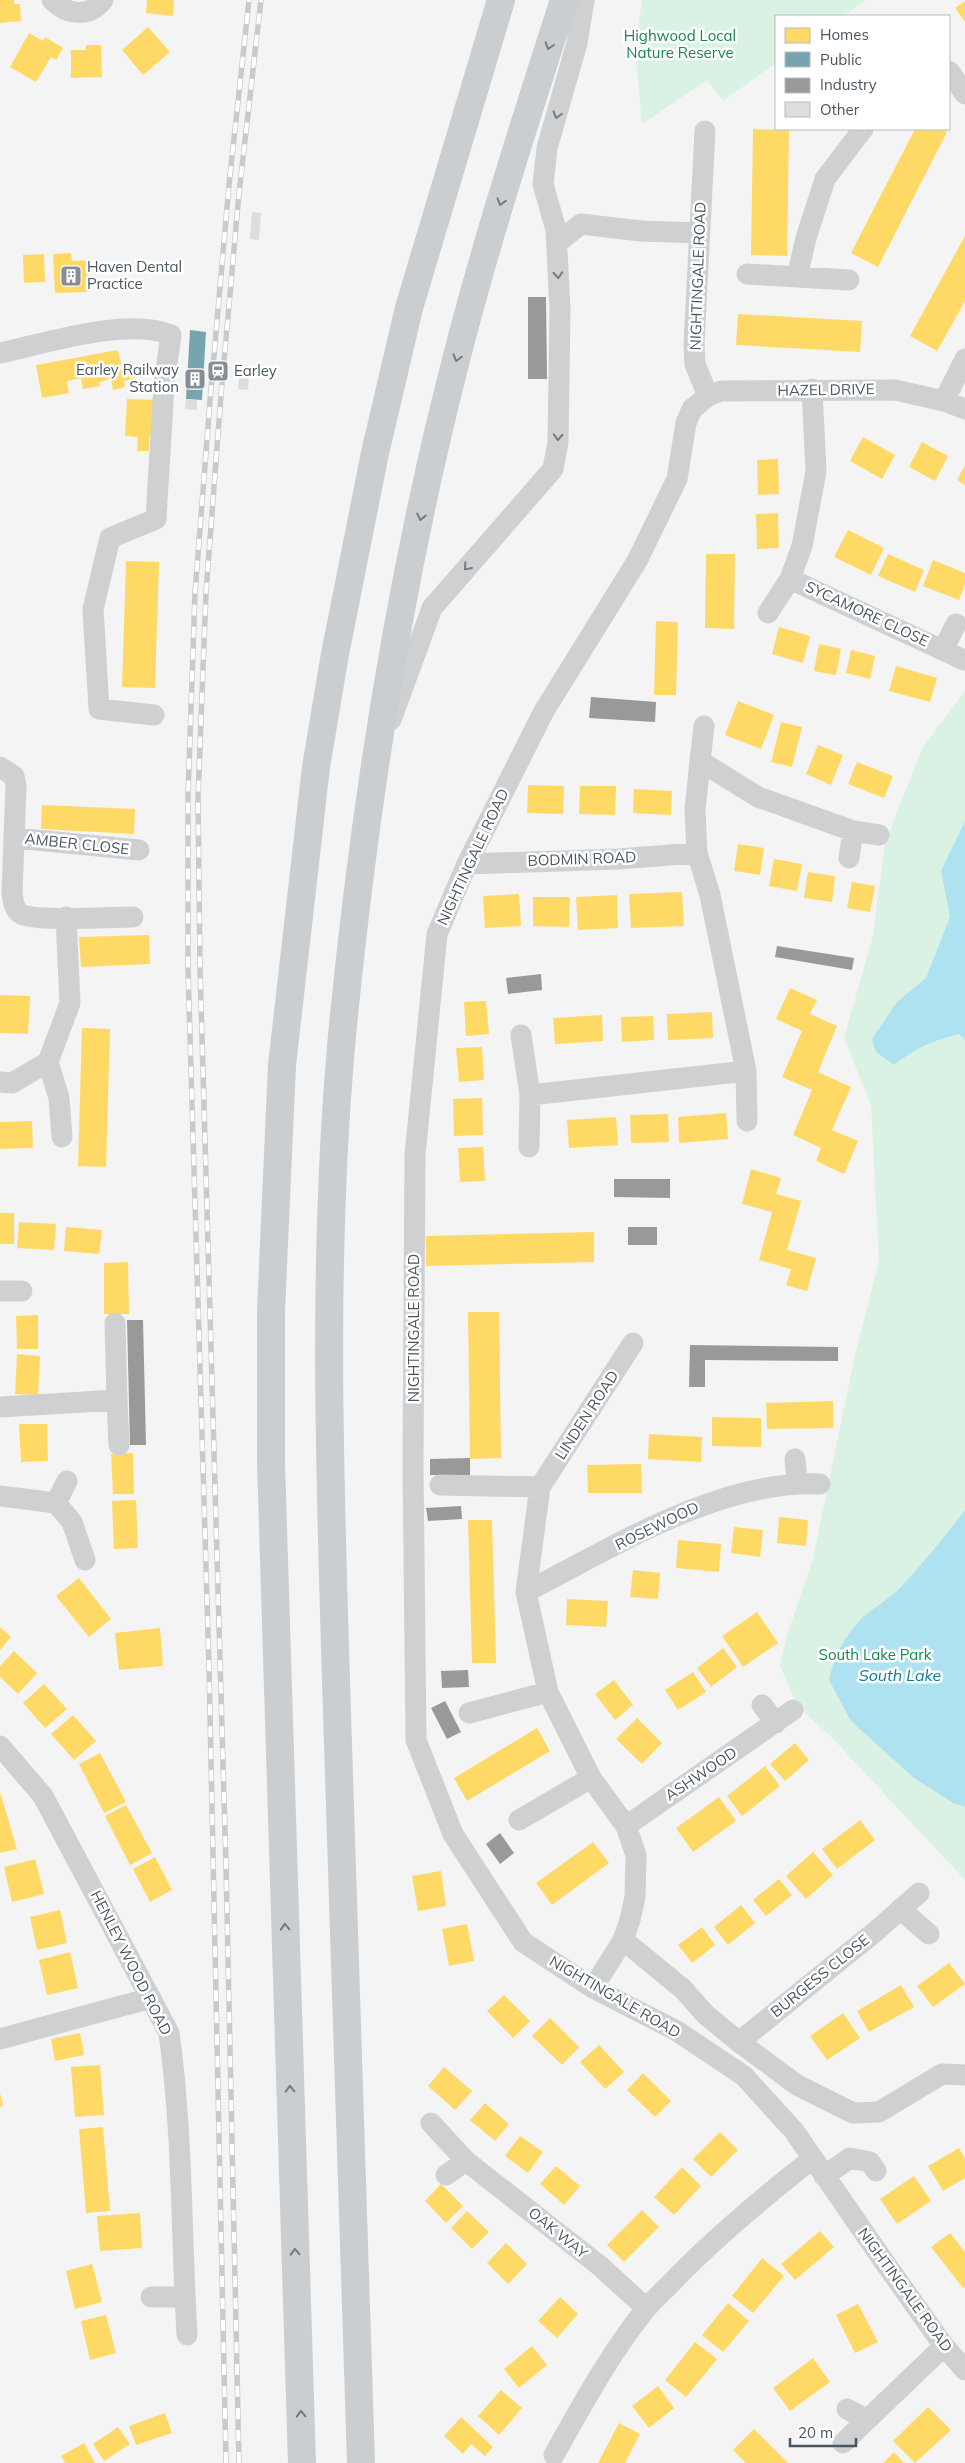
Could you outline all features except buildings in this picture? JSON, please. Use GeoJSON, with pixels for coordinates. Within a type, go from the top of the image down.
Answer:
{"type":"FeatureCollection","features":[{"type":"Feature","properties":{"kind":"main road"},"geometry":{"type":"LineString","coordinates":[[302,2463],[271,1462],[271,1311],[282,1065],[316,767],[335,654],[375,453],[409,308],[501,0]]}},
{"type":"Feature","properties":{"kind":"main road"},"geometry":{"type":"LineString","coordinates":[[361,2463],[330,1493],[329,1269],[343,1028],[363,850],[396,641],[456,358],[513,160],[564,0]]}},
{"type":"Feature","properties":{"kind":"street"},"geometry":{"type":"LineString","coordinates":[[52,0],[59,8],[69,12],[86,12],[103,0]]}},
{"type":"Feature","properties":{"kind":"street"},"geometry":{"type":"LineString","coordinates":[[377,759],[432,608],[553,469],[558,442],[560,310],[556,230],[544,184],[548,148],[577,43],[584,0]]}},
{"type":"Feature","properties":{"kind":"street"},"geometry":{"type":"LineString","coordinates":[[950,72],[965,94]]}},
{"type":"Feature","properties":{"kind":"street"},"geometry":{"type":"LineString","coordinates":[[797,277],[806,238],[825,178],[862,130]]}},
{"type":"Feature","properties":{"kind":"street","name":"NIGHTINGALE ROAD"},"geometry":{"type":"LineString","coordinates":[[705,131],[694,344],[695,364],[708,396],[692,408],[686,423],[677,479],[637,562],[544,711],[466,864],[437,934],[415,1155],[413,1474],[416,1740],[453,1834],[523,1942],[593,1988],[677,2031],[744,2076],[794,2131],[944,2346],[965,2370]]}},
{"type":"Feature","properties":{"kind":"street"},"geometry":{"type":"LineString","coordinates":[[556,243],[581,224],[641,231],[699,233]]}},
{"type":"Feature","properties":{"kind":"street"},"geometry":{"type":"LineString","coordinates":[[747,274],[849,280]]}},
{"type":"Feature","properties":{"kind":"street"},"geometry":{"type":"LineString","coordinates":[[0,353],[114,329],[157,330],[171,335],[164,385],[156,519],[110,538],[93,609],[99,709],[154,715]]}},
{"type":"Feature","properties":{"kind":"street"},"geometry":{"type":"LineString","coordinates":[[944,401],[965,359]]}},
{"type":"Feature","properties":{"kind":"street","name":"SYCAMORE CLOSE"},"geometry":{"type":"LineString","coordinates":[[768,613],[790,578],[802,546],[816,471],[812,390]]}},
{"type":"Feature","properties":{"kind":"street","name":"HAZEL DRIVE"},"geometry":{"type":"LineString","coordinates":[[708,396],[721,391],[895,390],[944,401],[965,409]]}},
{"type":"Feature","properties":{"kind":"street","name":"SYCAMORE CLOSE"},"geometry":{"type":"LineString","coordinates":[[790,578],[964,660]]}},
{"type":"Feature","properties":{"kind":"street","name":"SYCAMORE CLOSE"},"geometry":{"type":"LineString","coordinates":[[943,650],[956,624]]}},
{"type":"Feature","properties":{"kind":"street"},"geometry":{"type":"LineString","coordinates":[[704,726],[695,810],[697,853],[710,894],[746,1071],[747,1120]]}},
{"type":"Feature","properties":{"kind":"street"},"geometry":{"type":"LineString","coordinates":[[700,761],[758,797],[853,831],[879,835]]}},
{"type":"Feature","properties":{"kind":"street","name":"AMBER CLOSE"},"geometry":{"type":"LineString","coordinates":[[0,767],[14,776],[16,785],[12,893],[17,910],[22,914],[37,918],[133,917]]}},
{"type":"Feature","properties":{"kind":"street"},"geometry":{"type":"LineString","coordinates":[[849,858],[853,831]]}},
{"type":"Feature","properties":{"kind":"street","name":"AMBER CLOSE"},"geometry":{"type":"LineString","coordinates":[[15,838],[139,850]]}},
{"type":"Feature","properties":{"kind":"street","name":"BODMIN ROAD"},"geometry":{"type":"LineString","coordinates":[[466,864],[618,859],[697,853]]}},
{"type":"Feature","properties":{"kind":"street"},"geometry":{"type":"LineString","coordinates":[[62,1137],[59,1098],[48,1062],[70,1003],[66,917]]}},
{"type":"Feature","properties":{"kind":"street"},"geometry":{"type":"LineString","coordinates":[[521,1035],[530,1095],[529,1147]]}},
{"type":"Feature","properties":{"kind":"street"},"geometry":{"type":"LineString","coordinates":[[0,1082],[12,1083],[48,1062]]}},
{"type":"Feature","properties":{"kind":"street"},"geometry":{"type":"LineString","coordinates":[[530,1095],[746,1071]]}},
{"type":"Feature","properties":{"kind":"street"},"geometry":{"type":"LineString","coordinates":[[0,1291],[22,1291]]}},
{"type":"Feature","properties":{"kind":"street"},"geometry":{"type":"LineString","coordinates":[[115,1323],[119,1446]]}},
{"type":"Feature","properties":{"kind":"street","name":"LINDEN ROAD"},"geometry":{"type":"LineString","coordinates":[[593,1988],[623,1940],[635,1897],[636,1855],[626,1826],[590,1778],[548,1692],[526,1592],[540,1487],[633,1343]]}},
{"type":"Feature","properties":{"kind":"street"},"geometry":{"type":"LineString","coordinates":[[0,1407],[118,1400]]}},
{"type":"Feature","properties":{"kind":"street"},"geometry":{"type":"LineString","coordinates":[[796,1459],[797,1483]]}},
{"type":"Feature","properties":{"kind":"street"},"geometry":{"type":"LineString","coordinates":[[56,1503],[67,1481]]}},
{"type":"Feature","properties":{"kind":"street","name":"ROSEWOOD"},"geometry":{"type":"LineString","coordinates":[[526,1592],[709,1501],[797,1483],[820,1484]]}},
{"type":"Feature","properties":{"kind":"street"},"geometry":{"type":"LineString","coordinates":[[440,1485],[540,1487]]}},
{"type":"Feature","properties":{"kind":"street"},"geometry":{"type":"LineString","coordinates":[[0,1496],[56,1503],[72,1522],[84,1560]]}},
{"type":"Feature","properties":{"kind":"street"},"geometry":{"type":"LineString","coordinates":[[469,1713],[548,1692]]}},
{"type":"Feature","properties":{"kind":"street"},"geometry":{"type":"LineString","coordinates":[[762,1705],[776,1722]]}},
{"type":"Feature","properties":{"kind":"street","name":"ASHWOOD"},"geometry":{"type":"LineString","coordinates":[[626,1826],[793,1710]]}},
{"type":"Feature","properties":{"kind":"street","name":"HENLEY WOOD ROAD"},"geometry":{"type":"LineString","coordinates":[[0,1746],[43,1796],[169,2033],[175,2076],[183,2210],[187,2335]]}},
{"type":"Feature","properties":{"kind":"street"},"geometry":{"type":"LineString","coordinates":[[520,1820],[590,1778]]}},
{"type":"Feature","properties":{"kind":"street","name":"BURGESS CLOSE"},"geometry":{"type":"LineString","coordinates":[[739,2042],[876,1931],[919,1893]]}},
{"type":"Feature","properties":{"kind":"street"},"geometry":{"type":"LineString","coordinates":[[900,1909],[929,1934]]}},
{"type":"Feature","properties":{"kind":"street"},"geometry":{"type":"LineString","coordinates":[[623,1940],[683,1989],[706,2015],[739,2042],[797,2085],[853,2113],[879,2112],[942,2074],[965,2075]]}},
{"type":"Feature","properties":{"kind":"street"},"geometry":{"type":"LineString","coordinates":[[0,2039],[151,1998]]}},
{"type":"Feature","properties":{"kind":"street","name":"OAK WAY"},"geometry":{"type":"LineString","coordinates":[[431,2123],[466,2161],[600,2266],[646,2308]]}},
{"type":"Feature","properties":{"kind":"street"},"geometry":{"type":"LineString","coordinates":[[554,2455],[592,2386],[646,2308],[753,2205],[818,2167],[850,2158],[870,2162],[876,2171]]}},
{"type":"Feature","properties":{"kind":"street"},"geometry":{"type":"LineString","coordinates":[[446,2175],[466,2161]]}},
{"type":"Feature","properties":{"kind":"street"},"geometry":{"type":"LineString","coordinates":[[151,2297],[185,2297]]}},
{"type":"Feature","properties":{"kind":"street"},"geometry":{"type":"LineString","coordinates":[[844,2443],[944,2346]]}},
{"type":"Feature","properties":{"kind":"street"},"geometry":{"type":"LineString","coordinates":[[847,2409],[867,2420]]}},
{"type":"Feature","properties":{"kind":"green space","name":"Highwood Local Nature Reserve"},"geometry":{"type":"Polygon","coordinates":[[[642,0],[866,0],[844,15],[775,15],[775,64],[723,101],[707,80],[642,124],[635,49],[642,0]]]}},
{"type":"Feature","properties":{"kind":"green space","name":"South Lake Park"},"geometry":{"type":"Polygon","coordinates":[[[965,691],[965,1880],[834,1740],[798,1706],[780,1666],[787,1635],[813,1559],[855,1355],[879,1261],[871,1105],[844,1038],[873,936],[885,843],[922,749],[965,691]]]}},
{"type":"Feature","properties":{"kind":"water"},"geometry":{"type":"Polygon","coordinates":[[[965,821],[965,1040],[959,1034],[941,1039],[916,1050],[894,1065],[876,1052],[872,1039],[897,1002],[926,978],[950,917],[941,871],[965,821]]]}},
{"type":"Feature","properties":{"kind":"water","name":"South Lake"},"geometry":{"type":"Polygon","coordinates":[[[965,1510],[965,1807],[953,1803],[914,1778],[851,1721],[829,1680],[837,1654],[851,1631],[863,1617],[899,1589],[965,1510]]]}},
{"type":"Feature","properties":{"kind":"railway"},"geometry":{"type":"LineString","coordinates":[[226,2463],[209,1667],[188,969],[188,796],[195,593],[229,185],[249,0]]}},
{"type":"Feature","properties":{"kind":"railway"},"geometry":{"type":"LineString","coordinates":[[239,2463],[226,1866],[200,968],[198,798],[206,592],[221,395],[239,193],[261,0]]}},
{"type":"Feature","properties":{"kind":"place","name":"Haven Dental Practice"},"geometry":{"type":"Point","coordinates":[71,276]}},
{"type":"Feature","properties":{"kind":"place","name":"Earley"},"geometry":{"type":"Point","coordinates":[218,371]}},
{"type":"Feature","properties":{"kind":"place","name":"Earley Railway Station"},"geometry":{"type":"Point","coordinates":[195,379]}}]}
